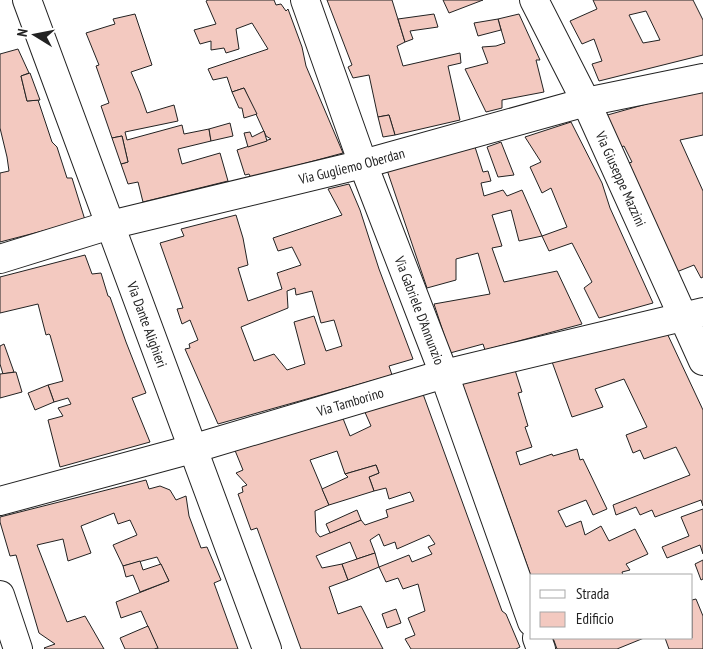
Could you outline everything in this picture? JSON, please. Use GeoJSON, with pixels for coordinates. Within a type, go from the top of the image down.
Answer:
{"type":"FeatureCollection","features":[{"type":"Feature","properties":{"kind":"street","name":"Via Dante Alighieri"},"geometry":{"type":"LineString","coordinates":[[27,0],[266,649]]}},
{"type":"Feature","properties":{"kind":"street","name":"Via Gabriele D'Annunzio"},"geometry":{"type":"LineString","coordinates":[[305,0],[363,164],[444,374],[530,616]]}},
{"type":"Feature","properties":{"kind":"street","name":"Via Giuseppe Mazzini"},"geometry":{"type":"LineString","coordinates":[[534,0],[693,314],[703,361]]}},
{"type":"Feature","properties":{"kind":"street","name":"Via Gugliemo Oberdan"},"geometry":{"type":"LineString","coordinates":[[0,259],[110,225],[363,164],[586,102],[703,78]]}},
{"type":"Feature","properties":{"kind":"street","name":"Via Tamborino"},"geometry":{"type":"LineString","coordinates":[[0,501],[192,449],[444,374],[693,314]]}},
{"type":"Feature","properties":{"kind":"street"},"geometry":{"type":"LineString","coordinates":[[0,595],[18,649]]}},
{"type":"Feature","properties":{"kind":"building"},"geometry":{"type":"Polygon","coordinates":[[[274,0],[276,5],[281,4],[286,11],[288,9],[302,47],[306,66],[343,153],[251,178],[249,174],[245,175],[237,150],[271,139],[266,136],[244,88],[232,92],[227,77],[213,80],[208,69],[268,49],[252,23],[236,29],[239,49],[226,53],[224,48],[211,50],[211,41],[200,44],[194,30],[216,24],[206,1],[274,0]]]}},
{"type":"Feature","properties":{"kind":"building"},"geometry":{"type":"Polygon","coordinates":[[[327,0],[392,0],[405,42],[397,46],[403,66],[460,53],[461,63],[448,66],[460,120],[395,135],[389,115],[378,117],[369,75],[353,78],[348,67],[352,65],[327,0]]]}},
{"type":"Feature","properties":{"kind":"building"},"geometry":{"type":"Polygon","coordinates":[[[443,0],[483,0],[449,13],[443,0]]]}},
{"type":"Feature","properties":{"kind":"building"},"geometry":{"type":"Polygon","coordinates":[[[593,0],[693,0],[703,20],[703,55],[599,81],[592,64],[602,61],[594,39],[582,44],[570,21],[597,9],[593,0]],[[646,11],[629,15],[643,43],[660,40],[646,11]]]}},
{"type":"Feature","properties":{"kind":"building"},"geometry":{"type":"Polygon","coordinates":[[[135,14],[152,65],[131,72],[147,113],[174,105],[178,121],[125,132],[127,140],[182,125],[184,134],[209,129],[211,141],[178,149],[182,164],[220,153],[228,181],[143,202],[138,182],[128,184],[121,164],[128,162],[122,136],[112,138],[101,106],[109,103],[96,66],[99,65],[86,33],[115,24],[113,19],[135,14]]]}},
{"type":"Feature","properties":{"kind":"building"},"geometry":{"type":"Polygon","coordinates":[[[434,14],[438,27],[410,31],[413,39],[405,42],[398,19],[434,14]]]}},
{"type":"Feature","properties":{"kind":"building"},"geometry":{"type":"Polygon","coordinates":[[[519,14],[540,60],[536,60],[544,92],[502,100],[502,108],[486,112],[465,69],[488,63],[482,47],[505,43],[498,19],[519,14]]]}},
{"type":"Feature","properties":{"kind":"building"},"geometry":{"type":"Polygon","coordinates":[[[498,19],[501,30],[478,36],[474,23],[498,19]]]}},
{"type":"Feature","properties":{"kind":"building"},"geometry":{"type":"Polygon","coordinates":[[[18,49],[29,73],[21,76],[27,101],[38,100],[52,142],[57,147],[67,178],[72,178],[85,220],[0,242],[0,173],[9,171],[0,128],[0,54],[18,49]]]}},
{"type":"Feature","properties":{"kind":"building"},"geometry":{"type":"Polygon","coordinates":[[[30,73],[40,100],[27,101],[21,76],[30,73]]]}},
{"type":"Feature","properties":{"kind":"building"},"geometry":{"type":"Polygon","coordinates":[[[244,88],[257,114],[244,118],[242,108],[239,108],[232,92],[244,88]]]}},
{"type":"Feature","properties":{"kind":"building"},"geometry":{"type":"Polygon","coordinates":[[[703,88],[703,135],[680,140],[703,191],[703,277],[701,278],[694,265],[674,273],[626,164],[632,162],[624,146],[618,148],[604,116],[703,88]]]}},
{"type":"Feature","properties":{"kind":"building"},"geometry":{"type":"Polygon","coordinates":[[[389,115],[395,135],[383,137],[378,117],[389,115]]]}},
{"type":"Feature","properties":{"kind":"building"},"geometry":{"type":"Polygon","coordinates":[[[571,122],[602,183],[610,208],[653,303],[599,318],[584,288],[592,282],[572,243],[549,251],[542,236],[567,227],[551,188],[542,193],[530,167],[541,162],[525,137],[571,122]]]}},
{"type":"Feature","properties":{"kind":"building"},"geometry":{"type":"Polygon","coordinates":[[[230,123],[233,136],[211,141],[209,129],[230,123]]]}},
{"type":"Feature","properties":{"kind":"building"},"geometry":{"type":"Polygon","coordinates":[[[264,131],[267,141],[248,147],[244,133],[250,132],[252,137],[264,131]]]}},
{"type":"Feature","properties":{"kind":"building"},"geometry":{"type":"Polygon","coordinates":[[[122,136],[128,162],[121,164],[112,138],[122,136]]]}},
{"type":"Feature","properties":{"kind":"building"},"geometry":{"type":"Polygon","coordinates":[[[501,142],[514,175],[498,177],[487,147],[501,142]]]}},
{"type":"Feature","properties":{"kind":"building"},"geometry":{"type":"Polygon","coordinates":[[[475,147],[483,172],[488,171],[491,181],[481,183],[484,196],[503,190],[507,196],[522,190],[542,236],[519,241],[511,210],[492,215],[502,246],[492,248],[504,282],[557,271],[582,324],[485,350],[483,344],[450,353],[434,304],[490,294],[478,253],[456,259],[456,280],[427,288],[387,170],[475,147]]]}},
{"type":"Feature","properties":{"kind":"building"},"geometry":{"type":"Polygon","coordinates":[[[349,184],[413,359],[389,366],[392,375],[218,424],[185,349],[190,348],[189,344],[198,340],[190,320],[182,324],[177,309],[183,308],[160,243],[184,236],[181,229],[236,215],[248,265],[238,268],[248,301],[282,289],[277,273],[301,265],[292,247],[278,251],[273,238],[342,215],[328,189],[349,184]],[[295,288],[287,291],[288,308],[241,327],[254,361],[274,354],[287,370],[305,364],[294,322],[314,316],[326,351],[342,346],[334,320],[321,323],[312,291],[296,295],[295,288]]]}},
{"type":"Feature","properties":{"kind":"building"},"geometry":{"type":"Polygon","coordinates":[[[85,255],[92,274],[101,273],[108,296],[146,393],[132,398],[150,442],[60,467],[48,420],[63,416],[58,408],[71,404],[68,398],[54,402],[48,385],[63,381],[50,335],[46,335],[38,304],[0,313],[0,277],[85,255]]]}},
{"type":"Feature","properties":{"kind":"building"},"geometry":{"type":"Polygon","coordinates":[[[666,331],[703,410],[703,506],[701,500],[655,517],[652,510],[640,515],[636,507],[616,515],[613,505],[690,475],[676,447],[644,459],[640,450],[633,453],[626,435],[647,427],[624,379],[595,389],[603,407],[572,417],[551,359],[666,331]]]}},
{"type":"Feature","properties":{"kind":"building"},"geometry":{"type":"Polygon","coordinates":[[[4,344],[14,372],[3,374],[0,364],[0,346],[4,344]]]}},
{"type":"Feature","properties":{"kind":"building"},"geometry":{"type":"Polygon","coordinates":[[[514,367],[522,392],[518,393],[528,426],[525,427],[532,447],[516,452],[520,465],[552,454],[553,456],[577,449],[580,460],[583,459],[607,509],[593,515],[586,500],[558,511],[566,527],[581,521],[585,535],[601,526],[609,541],[635,529],[648,554],[626,564],[630,570],[622,572],[623,574],[530,574],[462,383],[514,367]]]}},
{"type":"Feature","properties":{"kind":"building"},"geometry":{"type":"Polygon","coordinates":[[[16,372],[22,392],[0,398],[0,374],[16,372]]]}},
{"type":"Feature","properties":{"kind":"building"},"geometry":{"type":"Polygon","coordinates":[[[48,385],[54,402],[35,410],[28,393],[48,385]]]}},
{"type":"Feature","properties":{"kind":"building"},"geometry":{"type":"Polygon","coordinates":[[[423,394],[502,611],[506,614],[520,647],[516,649],[411,649],[405,639],[415,635],[408,618],[425,611],[418,584],[403,589],[398,578],[386,582],[379,567],[409,555],[412,562],[432,554],[428,547],[435,544],[429,535],[397,549],[395,542],[384,546],[379,534],[370,540],[375,553],[357,559],[350,542],[316,556],[322,568],[342,564],[348,580],[329,587],[338,614],[361,606],[383,649],[301,649],[257,528],[251,530],[238,494],[243,492],[242,487],[247,485],[236,473],[243,470],[234,448],[342,416],[350,436],[371,426],[364,410],[423,394]],[[337,451],[310,460],[329,505],[315,511],[316,532],[320,537],[361,520],[365,525],[388,517],[386,510],[414,501],[410,492],[389,499],[386,488],[374,491],[369,477],[379,473],[376,465],[345,474],[337,451]]]}},
{"type":"Feature","properties":{"kind":"building"},"geometry":{"type":"Polygon","coordinates":[[[376,465],[379,473],[369,477],[374,491],[329,505],[322,489],[348,477],[345,474],[376,465]]]}},
{"type":"Feature","properties":{"kind":"building"},"geometry":{"type":"Polygon","coordinates":[[[146,480],[149,489],[160,486],[170,490],[176,500],[186,496],[189,516],[201,548],[207,547],[221,580],[214,583],[238,649],[158,649],[141,611],[121,618],[116,602],[169,581],[157,557],[123,566],[113,545],[137,535],[130,520],[118,524],[114,513],[81,526],[91,553],[68,561],[63,539],[37,545],[67,622],[85,616],[104,649],[45,649],[55,644],[39,633],[16,555],[10,556],[0,517],[146,480]]]}},
{"type":"Feature","properties":{"kind":"building"},"geometry":{"type":"Polygon","coordinates":[[[703,509],[703,554],[700,545],[667,558],[662,547],[689,536],[681,517],[703,509]]]}},
{"type":"Feature","properties":{"kind":"building"},"geometry":{"type":"Polygon","coordinates":[[[357,510],[361,520],[330,533],[326,524],[357,510]]]}},
{"type":"Feature","properties":{"kind":"building"},"geometry":{"type":"Polygon","coordinates":[[[375,553],[379,567],[348,580],[342,564],[375,553]]]}},
{"type":"Feature","properties":{"kind":"building"},"geometry":{"type":"Polygon","coordinates":[[[703,560],[703,579],[701,580],[695,564],[703,560]]]}},
{"type":"Feature","properties":{"kind":"building"},"geometry":{"type":"Polygon","coordinates":[[[140,561],[143,570],[161,564],[169,581],[140,592],[133,575],[126,577],[123,566],[140,561]]]}},
{"type":"Feature","properties":{"kind":"building"},"geometry":{"type":"Polygon","coordinates":[[[696,599],[703,616],[703,649],[669,649],[665,639],[693,639],[693,600],[696,599]]]}},
{"type":"Feature","properties":{"kind":"building"},"geometry":{"type":"Polygon","coordinates":[[[396,609],[401,623],[387,628],[382,614],[396,609]]]}},
{"type":"Feature","properties":{"kind":"building"},"geometry":{"type":"Polygon","coordinates":[[[148,626],[158,648],[125,649],[120,638],[148,626]]]}},
{"type":"Feature","properties":{"kind":"building"},"geometry":{"type":"Polygon","coordinates":[[[553,639],[642,639],[617,649],[557,649],[553,639]]]}}]}
